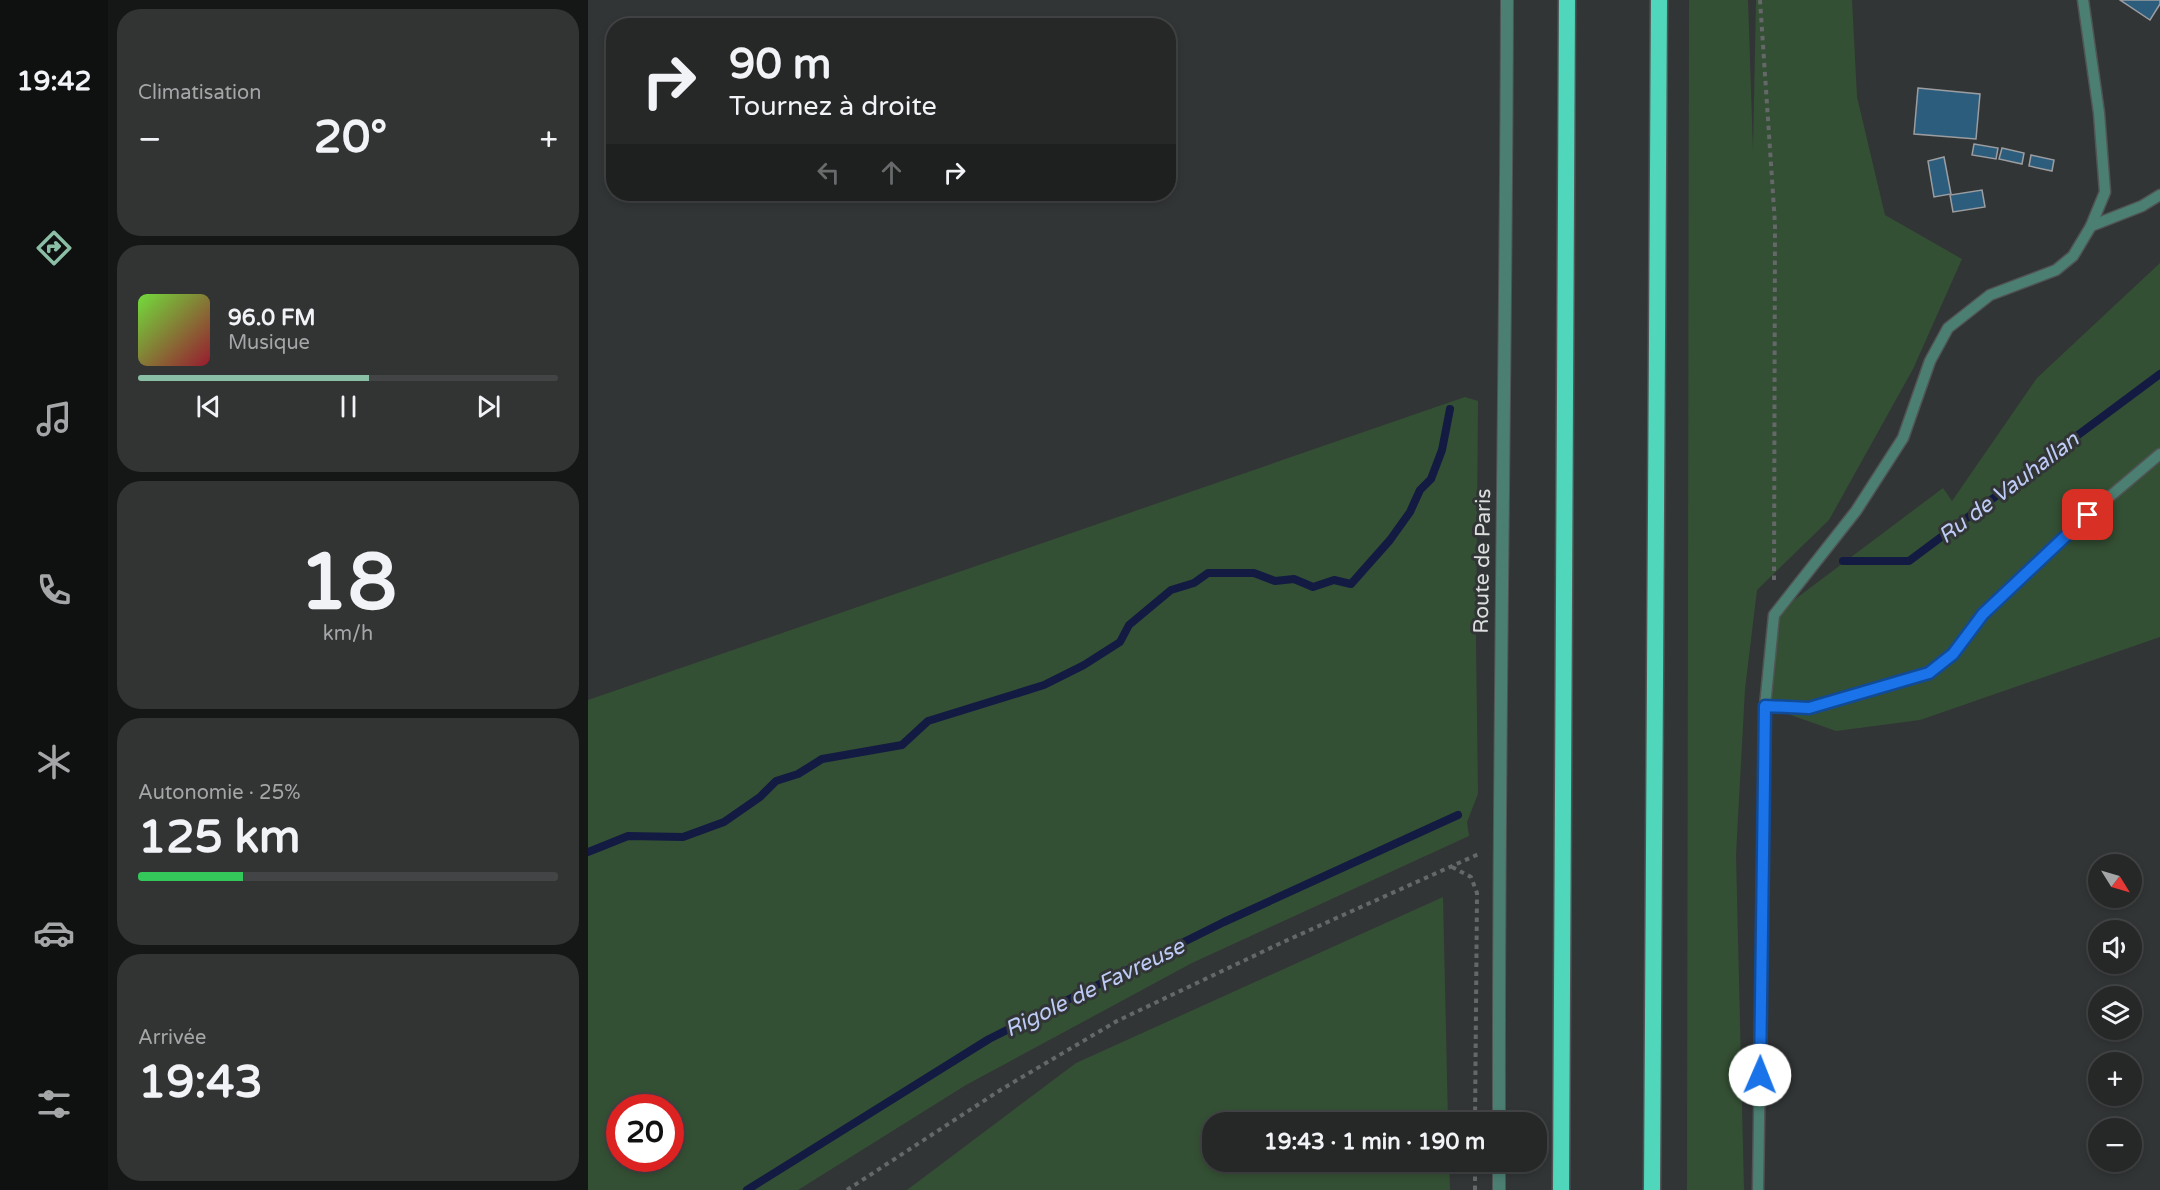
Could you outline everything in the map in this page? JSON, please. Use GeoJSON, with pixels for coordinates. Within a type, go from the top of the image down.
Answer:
{"type":"FeatureCollection","features":[{"type":"Feature","properties":{"kind":"highway"},"geometry":{"type":"LineString","coordinates":[[1561,1190],[1567,0]]}},
{"type":"Feature","properties":{"kind":"highway"},"geometry":{"type":"LineString","coordinates":[[1652,1190],[1659,0]]}},
{"type":"Feature","properties":{"kind":"street","name":"Route de Paris"},"geometry":{"type":"LineString","coordinates":[[1499,1112],[1507,0]]}},
{"type":"Feature","properties":{"kind":"street"},"geometry":{"type":"LineString","coordinates":[[1499,1190],[1500,1172]]}},
{"type":"Feature","properties":{"kind":"lane"},"geometry":{"type":"LineString","coordinates":[[1758,1190],[1765,706],[1774,615],[1856,511],[1903,438],[1930,361],[1948,327],[1990,296],[2056,270],[2073,256],[2091,226],[2105,192],[2099,113],[2083,0]]}},
{"type":"Feature","properties":{"kind":"lane"},"geometry":{"type":"LineString","coordinates":[[2091,226],[2142,206],[2160,195]]}},
{"type":"Feature","properties":{"kind":"lane"},"geometry":{"type":"LineString","coordinates":[[1765,706],[1809,708],[1929,673],[1953,654],[1983,614],[2088,515],[2160,454]]}},
{"type":"Feature","properties":{"kind":"path"},"geometry":{"type":"LineString","coordinates":[[1760,0],[1775,224],[1774,615]]}},
{"type":"Feature","properties":{"kind":"path"},"geometry":{"type":"LineString","coordinates":[[847,1190],[1002,1089],[1117,1021],[1281,943],[1480,854],[1500,849]]}},
{"type":"Feature","properties":{"kind":"path"},"geometry":{"type":"LineString","coordinates":[[1451,867],[1471,877],[1477,893],[1475,1112]]}},
{"type":"Feature","properties":{"kind":"path"},"geometry":{"type":"LineString","coordinates":[[1475,1172],[1475,1190]]}},
{"type":"Feature","properties":{"kind":"green space"},"geometry":{"type":"Polygon","coordinates":[[[1689,0],[1748,0],[1753,151],[1756,0],[1852,0],[1857,97],[1885,215],[1962,259],[1913,369],[1829,520],[1757,590],[1745,689],[1736,855],[1744,1190],[1687,1190],[1689,0]]]}},
{"type":"Feature","properties":{"kind":"green space"},"geometry":{"type":"Polygon","coordinates":[[[2160,263],[2160,637],[1920,720],[1836,731],[1765,706],[1774,615],[1943,488],[1952,501],[2037,378],[2160,263]]]}},
{"type":"Feature","properties":{"kind":"green space"},"geometry":{"type":"Polygon","coordinates":[[[1465,397],[1478,401],[1476,644],[1478,794],[1467,822],[1469,836],[1192,963],[966,1085],[798,1190],[588,1190],[588,700],[1465,397]]]}},
{"type":"Feature","properties":{"kind":"green space"},"geometry":{"type":"Polygon","coordinates":[[[1443,897],[1448,1112],[1202,1112],[1202,1172],[1449,1172],[1450,1190],[907,1190],[1076,1063],[1443,897]]]}},
{"type":"Feature","properties":{"kind":"building"},"geometry":{"type":"Polygon","coordinates":[[[2120,0],[2160,0],[2160,4],[2150,20],[2120,0]]]}},
{"type":"Feature","properties":{"kind":"building"},"geometry":{"type":"Polygon","coordinates":[[[1918,88],[1980,94],[1976,139],[1914,134],[1918,88]]]}},
{"type":"Feature","properties":{"kind":"building"},"geometry":{"type":"Polygon","coordinates":[[[1974,144],[1998,148],[1996,159],[1972,155],[1974,144]]]}},
{"type":"Feature","properties":{"kind":"building"},"geometry":{"type":"Polygon","coordinates":[[[2002,148],[2024,153],[2022,164],[1999,159],[2002,148]]]}},
{"type":"Feature","properties":{"kind":"building"},"geometry":{"type":"Polygon","coordinates":[[[2031,155],[2054,160],[2052,171],[2029,166],[2031,155]]]}},
{"type":"Feature","properties":{"kind":"building"},"geometry":{"type":"Polygon","coordinates":[[[1944,157],[1951,194],[1934,197],[1928,161],[1944,157]]]}},
{"type":"Feature","properties":{"kind":"building"},"geometry":{"type":"Polygon","coordinates":[[[1982,190],[1985,207],[1953,212],[1950,195],[1982,190]]]}},
{"type":"Feature","properties":{"kind":"waterway","name":"Ru de Vauhallan"},"geometry":{"type":"LineString","coordinates":[[1843,561],[1909,561],[2160,374]]}},
{"type":"Feature","properties":{"kind":"waterway","name":"Ru de Vauhallan"},"geometry":{"type":"LineString","coordinates":[[588,852],[628,836],[683,837],[724,822],[760,797],[776,781],[798,774],[822,759],[902,745],[928,721],[1044,685],[1084,665],[1120,642],[1129,625],[1171,590],[1194,583],[1208,573],[1254,573],[1275,581],[1294,579],[1313,587],[1334,580],[1351,584],[1390,540],[1410,512],[1420,490],[1431,479],[1442,450],[1450,409]]}},
{"type":"Feature","properties":{"kind":"waterway","name":"Rigole de Favreuse"},"geometry":{"type":"LineString","coordinates":[[747,1190],[989,1039],[1224,922],[1458,815]]}},
{"type":"Feature","properties":{"kind":"route"},"geometry":{"type":"LineString","coordinates":[[1760,1075],[1765,706],[1809,708],[1929,673],[1953,654],[1983,614],[2088,515]]}}]}
